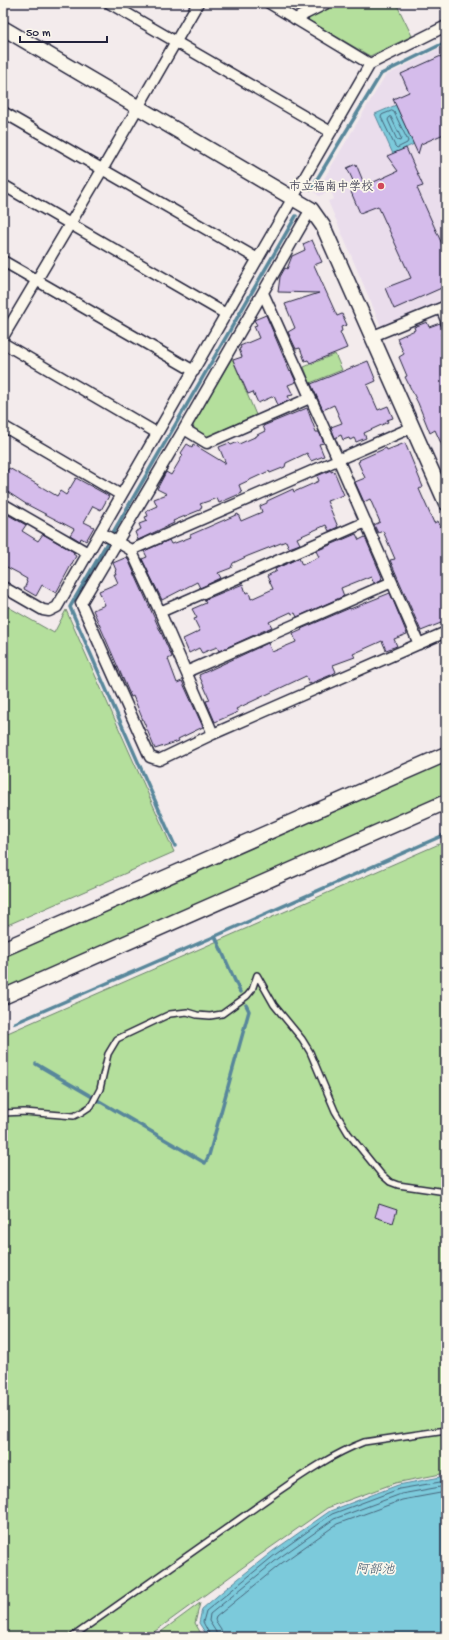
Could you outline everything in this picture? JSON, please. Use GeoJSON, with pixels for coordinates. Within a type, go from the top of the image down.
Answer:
{"type":"FeatureCollection","features":[{"type":"Feature","properties":{"kind":"street"},"geometry":{"type":"LineString","coordinates":[[109,3],[331,132]]}},
{"type":"Feature","properties":{"kind":"street"},"geometry":{"type":"LineString","coordinates":[[3,337],[102,170],[198,3]]}},
{"type":"Feature","properties":{"kind":"street"},"geometry":{"type":"LineString","coordinates":[[269,3],[370,64]]}},
{"type":"Feature","properties":{"kind":"street"},"geometry":{"type":"LineString","coordinates":[[294,18],[327,3]]}},
{"type":"Feature","properties":{"kind":"street"},"geometry":{"type":"LineString","coordinates":[[446,26],[370,64],[122,495],[109,538],[81,603],[150,757],[159,760],[213,734],[446,632]]}},
{"type":"Feature","properties":{"kind":"street"},"geometry":{"type":"LineString","coordinates":[[3,28],[311,209],[323,226],[446,501]]}},
{"type":"Feature","properties":{"kind":"street"},"geometry":{"type":"LineString","coordinates":[[3,112],[258,259]]}},
{"type":"Feature","properties":{"kind":"street"},"geometry":{"type":"LineString","coordinates":[[3,185],[226,314]]}},
{"type":"Feature","properties":{"kind":"street"},"geometry":{"type":"LineString","coordinates":[[3,587],[43,610],[53,610],[57,607],[88,553],[109,538],[184,430],[311,209]]}},
{"type":"Feature","properties":{"kind":"street"},"geometry":{"type":"LineString","coordinates":[[3,261],[194,371]]}},
{"type":"Feature","properties":{"kind":"street"},"geometry":{"type":"LineString","coordinates":[[263,293],[419,644]]}},
{"type":"Feature","properties":{"kind":"street"},"geometry":{"type":"LineString","coordinates":[[373,336],[444,307],[446,320]]}},
{"type":"Feature","properties":{"kind":"street"},"geometry":{"type":"LineString","coordinates":[[3,343],[157,433]]}},
{"type":"Feature","properties":{"kind":"street"},"geometry":{"type":"LineString","coordinates":[[184,430],[207,443],[310,398]]}},
{"type":"Feature","properties":{"kind":"street"},"geometry":{"type":"LineString","coordinates":[[3,426],[122,495]]}},
{"type":"Feature","properties":{"kind":"street"},"geometry":{"type":"LineString","coordinates":[[131,550],[413,427]]}},
{"type":"Feature","properties":{"kind":"street"},"geometry":{"type":"LineString","coordinates":[[3,504],[88,553]]}},
{"type":"Feature","properties":{"kind":"street"},"geometry":{"type":"LineString","coordinates":[[160,612],[366,522]]}},
{"type":"Feature","properties":{"kind":"street"},"geometry":{"type":"LineString","coordinates":[[109,538],[131,550],[160,612],[213,734]]}},
{"type":"Feature","properties":{"kind":"street"},"geometry":{"type":"LineString","coordinates":[[186,672],[392,582]]}},
{"type":"Feature","properties":{"kind":"street"},"geometry":{"type":"LineString","coordinates":[[3,949],[446,754]]}},
{"type":"Feature","properties":{"kind":"street"},"geometry":{"type":"LineString","coordinates":[[3,997],[446,802]]}},
{"type":"Feature","properties":{"kind":"lane"},"geometry":{"type":"LineString","coordinates":[[3,1113],[24,1112],[74,1116],[91,1106],[100,1089],[108,1054],[117,1039],[170,1014],[187,1012],[197,1015],[210,1016],[222,1014],[247,996],[252,990],[257,975],[274,1005],[302,1039],[310,1052],[335,1111],[348,1133],[381,1174],[390,1182],[398,1185],[446,1192]]}},
{"type":"Feature","properties":{"kind":"lane"},"geometry":{"type":"LineString","coordinates":[[72,1637],[278,1490],[340,1453],[364,1442],[446,1430]]}},
{"type":"Feature","properties":{"kind":"shaded area","name":"市立福南中学校"},"geometry":{"type":"Polygon","coordinates":[[[446,45],[446,299],[381,326],[328,201],[334,199],[331,191],[319,196],[314,191],[320,182],[322,182],[385,76],[446,45]]]}},
{"type":"Feature","properties":{"kind":"green space"},"geometry":{"type":"Polygon","coordinates":[[[335,3],[396,3],[412,36],[370,56],[308,20],[309,16],[335,3]]]}},
{"type":"Feature","properties":{"kind":"green space"},"geometry":{"type":"Polygon","coordinates":[[[335,354],[342,370],[310,383],[304,367],[335,354]]]}},
{"type":"Feature","properties":{"kind":"green space"},"geometry":{"type":"Polygon","coordinates":[[[232,358],[256,415],[207,437],[195,430],[193,425],[232,358]]]}},
{"type":"Feature","properties":{"kind":"green space"},"geometry":{"type":"Polygon","coordinates":[[[3,604],[54,633],[66,610],[174,852],[3,927],[3,604]]]}},
{"type":"Feature","properties":{"kind":"green space"},"geometry":{"type":"Polygon","coordinates":[[[446,761],[446,794],[3,990],[3,956],[446,761]]]}},
{"type":"Feature","properties":{"kind":"green space"},"geometry":{"type":"Polygon","coordinates":[[[446,841],[446,1473],[395,1483],[327,1508],[147,1637],[3,1637],[3,1035],[446,841]]]}},
{"type":"Feature","properties":{"kind":"green space"},"geometry":{"type":"Polygon","coordinates":[[[200,1603],[195,1623],[203,1637],[154,1637],[200,1603]]]}},
{"type":"Feature","properties":{"kind":"water"},"geometry":{"type":"Polygon","coordinates":[[[396,105],[414,144],[393,154],[375,114],[396,105]]]}},
{"type":"Feature","properties":{"kind":"water","name":"阿部池"},"geometry":{"type":"Polygon","coordinates":[[[446,1476],[446,1637],[208,1637],[199,1623],[202,1609],[223,1591],[273,1551],[330,1511],[398,1485],[446,1476]]]}},
{"type":"Feature","properties":{"kind":"building"},"geometry":{"type":"Polygon","coordinates":[[[441,56],[446,67],[446,133],[421,144],[418,154],[393,99],[409,92],[401,74],[441,56]]]}},
{"type":"Feature","properties":{"kind":"building"},"geometry":{"type":"Polygon","coordinates":[[[406,148],[423,186],[417,188],[446,253],[446,286],[394,309],[385,288],[411,278],[378,206],[360,213],[351,192],[357,189],[347,168],[356,164],[365,186],[398,171],[387,156],[406,148]]]}},
{"type":"Feature","properties":{"kind":"building"},"geometry":{"type":"Polygon","coordinates":[[[312,240],[322,262],[314,265],[337,316],[342,314],[347,325],[341,327],[342,331],[340,332],[347,348],[310,363],[308,360],[305,361],[300,348],[296,349],[288,332],[295,328],[285,304],[319,293],[278,292],[280,277],[285,268],[287,269],[292,256],[305,250],[303,244],[312,240]]]}},
{"type":"Feature","properties":{"kind":"building"},"geometry":{"type":"Polygon","coordinates":[[[266,315],[290,372],[291,371],[296,382],[288,385],[293,395],[288,396],[290,400],[278,405],[274,396],[258,403],[253,392],[248,394],[233,360],[242,357],[239,349],[241,348],[240,346],[259,338],[254,326],[257,325],[254,320],[266,315]]]}},
{"type":"Feature","properties":{"kind":"building"},"geometry":{"type":"Polygon","coordinates":[[[427,322],[429,327],[440,323],[444,333],[441,334],[446,346],[446,454],[435,430],[430,433],[418,403],[405,377],[407,376],[399,357],[404,354],[397,338],[415,330],[414,327],[427,322]]]}},
{"type":"Feature","properties":{"kind":"building"},"geometry":{"type":"Polygon","coordinates":[[[368,361],[376,381],[367,385],[378,410],[388,406],[393,418],[387,420],[388,422],[364,433],[366,438],[356,442],[354,438],[350,440],[349,438],[343,440],[341,435],[335,438],[331,427],[342,423],[334,405],[323,410],[311,384],[368,361]]]}},
{"type":"Feature","properties":{"kind":"building"},"geometry":{"type":"Polygon","coordinates":[[[307,408],[316,432],[319,432],[324,443],[319,444],[324,456],[311,461],[307,453],[286,463],[285,467],[270,473],[269,471],[239,485],[242,493],[219,503],[217,498],[200,504],[202,507],[200,510],[173,521],[174,523],[138,540],[135,532],[141,529],[139,524],[147,521],[145,517],[148,516],[146,511],[157,506],[154,499],[167,494],[157,489],[166,472],[171,475],[183,455],[181,453],[187,444],[192,447],[193,444],[226,464],[219,447],[229,443],[231,445],[238,442],[239,444],[265,431],[263,426],[307,408]]]}},
{"type":"Feature","properties":{"kind":"building"},"geometry":{"type":"Polygon","coordinates":[[[405,443],[423,487],[419,489],[434,523],[438,521],[446,540],[446,621],[421,631],[390,560],[395,559],[383,531],[378,533],[374,525],[380,522],[370,499],[364,502],[355,482],[365,478],[358,462],[360,461],[359,460],[386,448],[387,450],[405,443]]]}},
{"type":"Feature","properties":{"kind":"building"},"geometry":{"type":"Polygon","coordinates":[[[9,468],[57,496],[60,491],[66,495],[76,478],[109,496],[101,510],[93,506],[84,522],[94,527],[86,541],[81,538],[80,541],[70,535],[74,529],[26,504],[3,489],[3,478],[9,468]]]}},
{"type":"Feature","properties":{"kind":"building"},"geometry":{"type":"Polygon","coordinates":[[[331,470],[331,472],[334,471],[344,495],[327,501],[338,527],[329,531],[326,525],[297,538],[300,544],[289,548],[286,541],[248,556],[233,563],[231,568],[218,573],[221,578],[200,588],[197,582],[162,600],[142,559],[147,557],[144,551],[169,540],[171,544],[191,537],[190,535],[238,514],[241,521],[262,512],[260,506],[267,503],[267,501],[293,489],[294,492],[319,481],[317,476],[331,470]]]}},
{"type":"Feature","properties":{"kind":"building"},"geometry":{"type":"Polygon","coordinates":[[[3,512],[26,525],[22,531],[38,541],[43,534],[74,552],[73,554],[76,556],[56,593],[42,585],[36,596],[24,589],[27,579],[3,565],[3,512]]]}},
{"type":"Feature","properties":{"kind":"building"},"geometry":{"type":"Polygon","coordinates":[[[356,534],[359,540],[365,537],[382,577],[381,580],[374,583],[371,576],[341,588],[344,596],[297,617],[295,613],[292,614],[291,612],[269,622],[272,627],[219,651],[217,647],[202,653],[199,648],[189,653],[183,639],[200,631],[194,619],[197,618],[192,609],[206,603],[204,600],[243,584],[246,593],[249,592],[251,599],[273,589],[267,576],[276,571],[275,569],[299,558],[302,565],[319,557],[316,551],[356,534]]]}},
{"type":"Feature","properties":{"kind":"building"},"geometry":{"type":"Polygon","coordinates":[[[127,557],[172,657],[168,659],[177,683],[182,681],[203,727],[178,739],[179,741],[155,749],[133,696],[131,697],[93,610],[105,605],[99,591],[118,583],[114,574],[116,574],[116,570],[113,563],[127,557]]]}},
{"type":"Feature","properties":{"kind":"building"},"geometry":{"type":"Polygon","coordinates":[[[390,593],[407,634],[394,639],[397,646],[386,650],[382,641],[353,654],[355,657],[333,665],[336,672],[331,675],[309,684],[306,676],[236,709],[238,712],[215,722],[206,701],[210,700],[199,675],[268,643],[272,652],[296,642],[293,634],[302,630],[301,629],[390,593]]]}},
{"type":"Feature","properties":{"kind":"building"},"geometry":{"type":"Polygon","coordinates":[[[379,1204],[397,1210],[393,1223],[375,1217],[379,1204]]]}},
{"type":"Feature","properties":{"kind":"waterway"},"geometry":{"type":"LineString","coordinates":[[311,189],[381,74],[446,42]]}},
{"type":"Feature","properties":{"kind":"waterway"},"geometry":{"type":"LineString","coordinates":[[175,846],[70,607],[296,216]]}},
{"type":"Feature","properties":{"kind":"waterway"},"geometry":{"type":"LineString","coordinates":[[15,1023],[446,834]]}},
{"type":"Feature","properties":{"kind":"waterway"},"geometry":{"type":"LineString","coordinates":[[215,936],[240,992]]}},
{"type":"Feature","properties":{"kind":"waterway"},"geometry":{"type":"LineString","coordinates":[[36,1064],[205,1163],[209,1155],[249,1011],[246,1005]]}},
{"type":"Feature","properties":{"kind":"place","name":"市立福南中学校"},"geometry":{"type":"Point","coordinates":[381,186]}}]}
